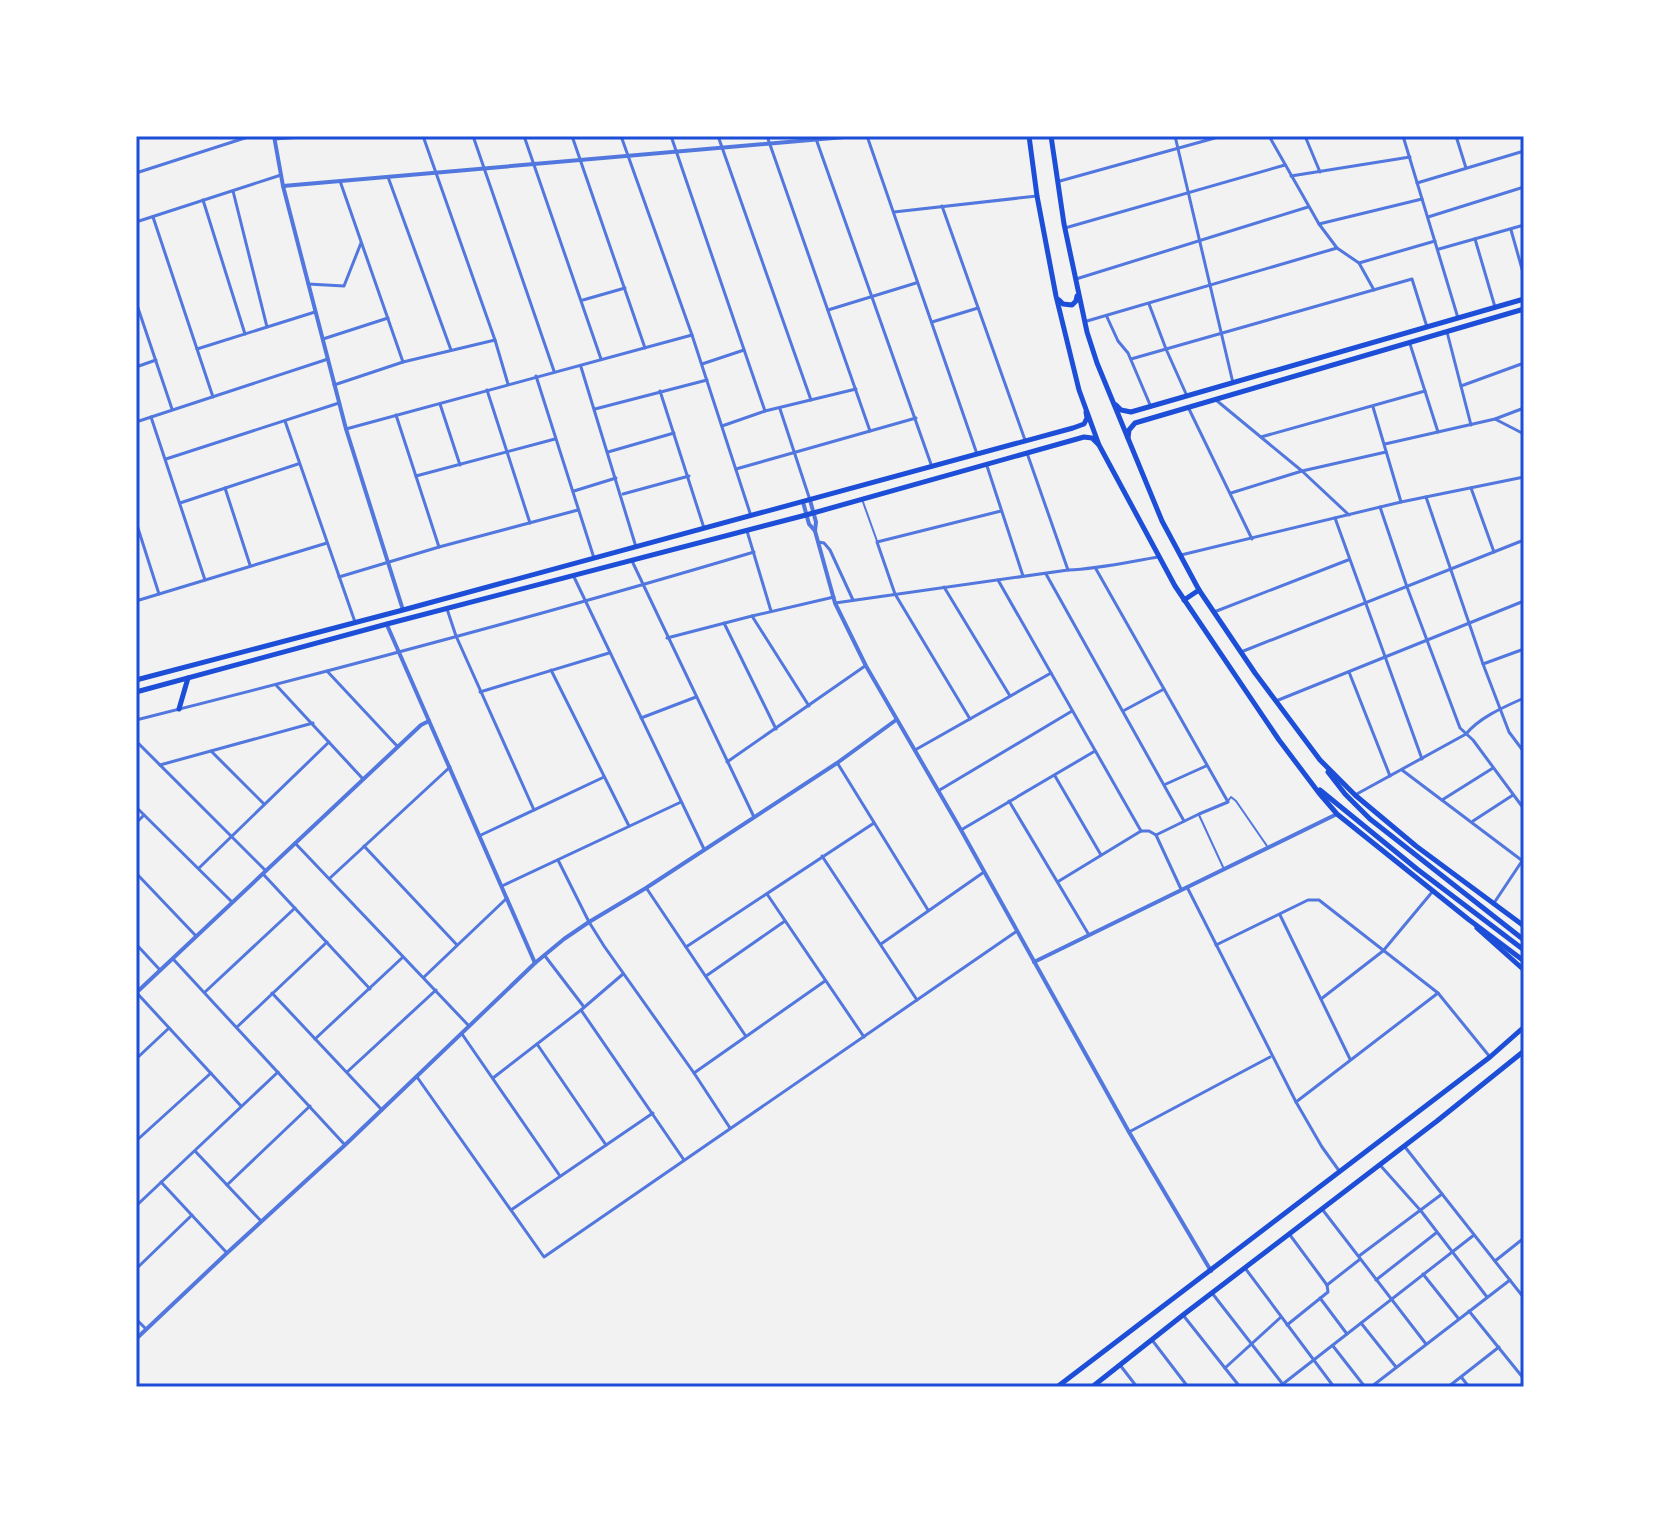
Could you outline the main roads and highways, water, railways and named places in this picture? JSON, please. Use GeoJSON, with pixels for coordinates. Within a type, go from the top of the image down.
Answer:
{"type":"FeatureCollection","features":[{"type":"Feature","properties":{"kind":"main road"},"geometry":{"type":"LineString","coordinates":[[1029,136],[1056,296],[1079,390],[1099,445],[1158,557],[1279,740],[1337,814],[1524,960]]}},
{"type":"Feature","properties":{"kind":"main road"},"geometry":{"type":"LineString","coordinates":[[1051,136],[1065,229],[1084,321],[1097,363],[1162,521],[1199,590],[1345,794],[1370,819],[1524,940]]}},
{"type":"Feature","properties":{"kind":"main road"},"geometry":{"type":"LineString","coordinates":[[1056,296],[1068,306],[1076,301],[1078,293]]}},
{"type":"Feature","properties":{"kind":"main road"},"geometry":{"type":"LineString","coordinates":[[1113,401],[1126,412],[1139,410],[1522,300],[1523,309],[1135,423],[1129,430],[1128,439]]}},
{"type":"Feature","properties":{"kind":"main road"},"geometry":{"type":"LineString","coordinates":[[1139,410],[1136,417],[1142,421]]}},
{"type":"Feature","properties":{"kind":"main road"},"geometry":{"type":"LineString","coordinates":[[136,680],[1073,428],[1084,424],[1086,411]]}},
{"type":"Feature","properties":{"kind":"main road"},"geometry":{"type":"LineString","coordinates":[[1073,428],[1078,432],[1078,439]]}},
{"type":"Feature","properties":{"kind":"main road"},"geometry":{"type":"LineString","coordinates":[[136,692],[814,513],[1078,439],[1088,437],[1099,445]]}},
{"type":"Feature","properties":{"kind":"main road"},"geometry":{"type":"LineString","coordinates":[[1184,600],[1199,590]]}},
{"type":"Feature","properties":{"kind":"main road"},"geometry":{"type":"LineString","coordinates":[[179,709],[188,678]]}},
{"type":"Feature","properties":{"kind":"main road"},"geometry":{"type":"LineString","coordinates":[[1320,760],[1355,795],[1416,846],[1524,926]]}},
{"type":"Feature","properties":{"kind":"main road"},"geometry":{"type":"LineString","coordinates":[[1309,779],[1417,869],[1524,950]]}},
{"type":"Feature","properties":{"kind":"main road"},"geometry":{"type":"LineString","coordinates":[[1468,919],[1524,970]]}},
{"type":"Feature","properties":{"kind":"main road"},"geometry":{"type":"LineString","coordinates":[[1057,1387],[1490,1057],[1524,1027]]}},
{"type":"Feature","properties":{"kind":"main road"},"geometry":{"type":"LineString","coordinates":[[1092,1387],[1522,1053]]}}]}
